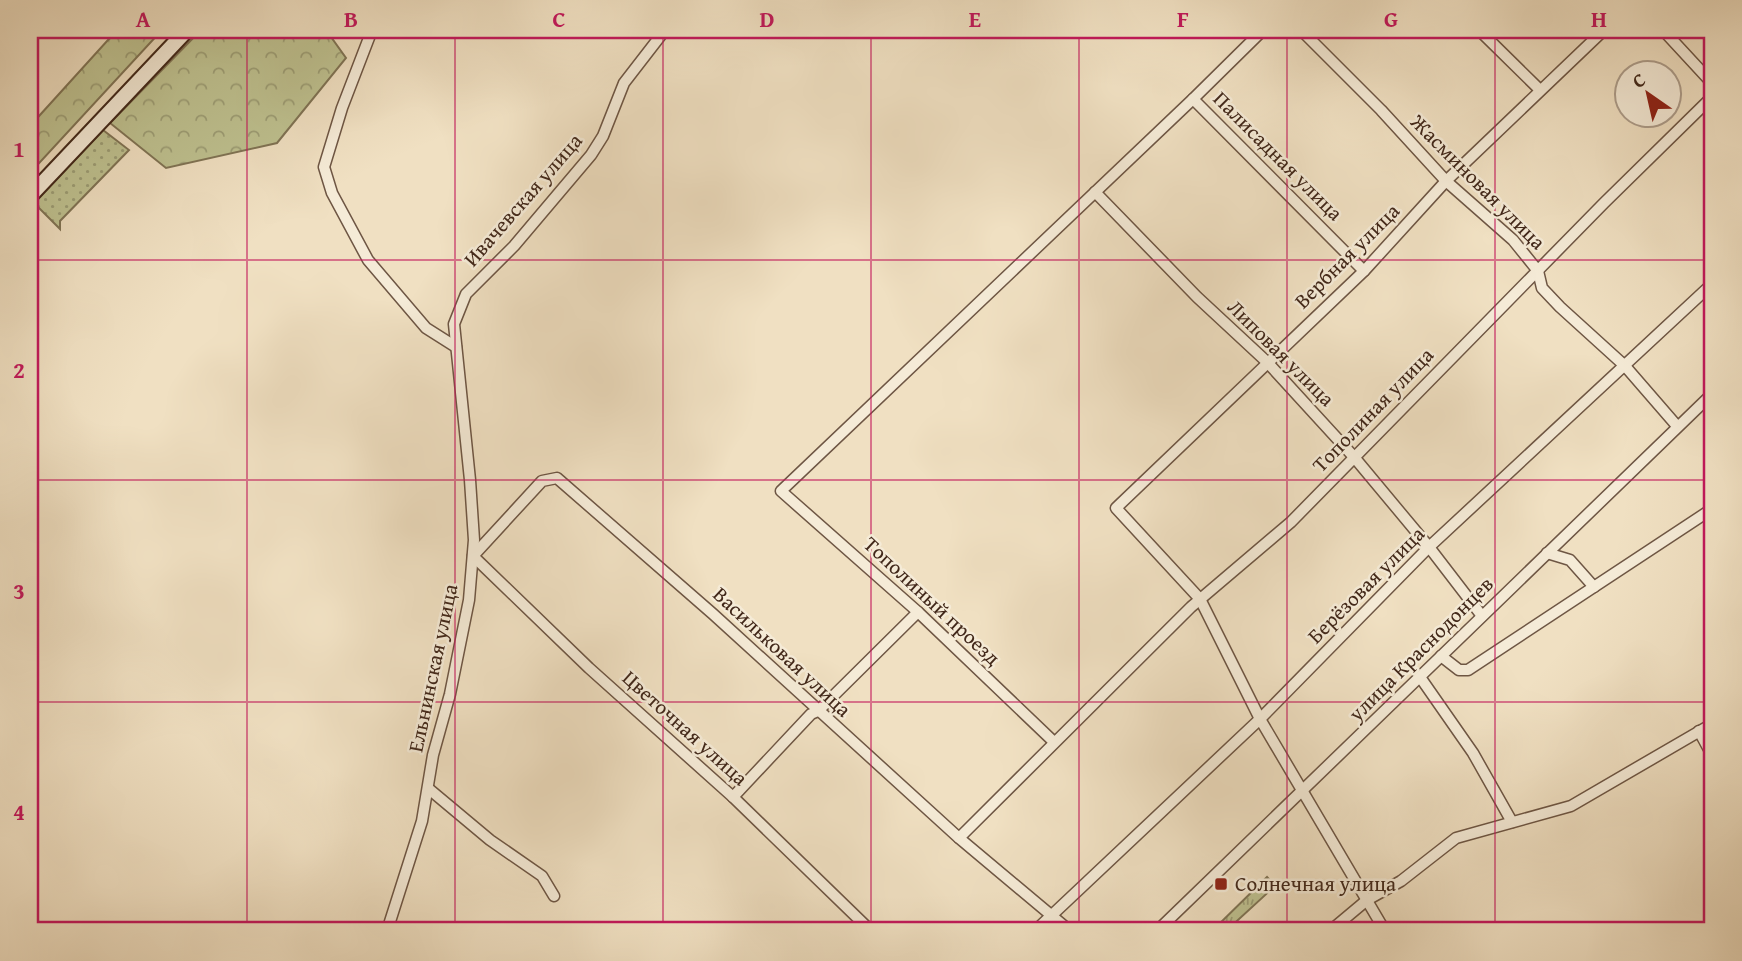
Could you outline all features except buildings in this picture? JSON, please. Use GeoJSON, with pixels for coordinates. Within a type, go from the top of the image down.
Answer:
{"type":"FeatureCollection","features":[{"type":"Feature","properties":{"kind":"street"},"geometry":{"type":"LineString","coordinates":[[30,196],[187,30]]}},
{"type":"Feature","properties":{"kind":"street"},"geometry":{"type":"LineString","coordinates":[[372,30],[342,108],[324,167],[332,193],[368,260],[426,328],[456,347]]}},
{"type":"Feature","properties":{"kind":"street","name":"Ивачевская улица"},"geometry":{"type":"LineString","coordinates":[[454,324],[466,294],[514,246],[591,155],[603,136],[624,83],[665,30]]}},
{"type":"Feature","properties":{"kind":"street"},"geometry":{"type":"LineString","coordinates":[[1095,191],[1263,30]]}},
{"type":"Feature","properties":{"kind":"street","name":"Жасминовая улица"},"geometry":{"type":"LineString","coordinates":[[1301,30],[1381,110],[1446,181],[1513,240],[1538,271],[1542,288],[1626,366],[1677,426]]}},
{"type":"Feature","properties":{"kind":"street"},"geometry":{"type":"LineString","coordinates":[[1479,30],[1540,90]]}},
{"type":"Feature","properties":{"kind":"street","name":"Вербная улица"},"geometry":{"type":"LineString","coordinates":[[1200,599],[1116,508],[1363,271],[1446,181],[1604,30]]}},
{"type":"Feature","properties":{"kind":"street"},"geometry":{"type":"LineString","coordinates":[[1663,30],[1712,83]]}},
{"type":"Feature","properties":{"kind":"street","name":"Тополиная улица"},"geometry":{"type":"LineString","coordinates":[[959,838],[1200,599],[1291,522],[1604,203],[1712,97]]}},
{"type":"Feature","properties":{"kind":"street","name":"Палисадная улица"},"geometry":{"type":"LineString","coordinates":[[1193,99],[1363,271]]}},
{"type":"Feature","properties":{"kind":"street","name":"Липовая улица"},"geometry":{"type":"LineString","coordinates":[[1095,191],[1197,297],[1268,362],[1354,457],[1482,616]]}},
{"type":"Feature","properties":{"kind":"street","name":"Тополиный проезд"},"geometry":{"type":"LineString","coordinates":[[1054,742],[918,612],[781,491],[1095,191]]}},
{"type":"Feature","properties":{"kind":"street","name":"Берёзовая улица"},"geometry":{"type":"LineString","coordinates":[[1035,931],[1260,719],[1429,547],[1712,284]]}},
{"type":"Feature","properties":{"kind":"street","name":"Ельнинская улица"},"geometry":{"type":"LineString","coordinates":[[387,931],[414,852],[429,789],[433,755],[452,683],[469,600],[473,556],[470,481],[454,324]]}},
{"type":"Feature","properties":{"kind":"street","name":"улица Краснодонцев"},"geometry":{"type":"LineString","coordinates":[[1157,931],[1712,394]]}},
{"type":"Feature","properties":{"kind":"street","name":"Васильковая улица"},"geometry":{"type":"LineString","coordinates":[[473,556],[542,481],[557,478],[713,614],[959,838],[1070,931]]}},
{"type":"Feature","properties":{"kind":"street"},"geometry":{"type":"LineString","coordinates":[[1441,656],[1459,670],[1468,670],[1712,509]]}},
{"type":"Feature","properties":{"kind":"street"},"geometry":{"type":"LineString","coordinates":[[1547,553],[1570,560],[1594,587]]}},
{"type":"Feature","properties":{"kind":"street","name":"Цветочная улица"},"geometry":{"type":"LineString","coordinates":[[473,556],[589,668],[733,797],[867,930]]}},
{"type":"Feature","properties":{"kind":"street"},"geometry":{"type":"LineString","coordinates":[[1200,599],[1260,719],[1385,931]]}},
{"type":"Feature","properties":{"kind":"street"},"geometry":{"type":"LineString","coordinates":[[733,797],[811,714],[818,711],[918,612]]}},
{"type":"Feature","properties":{"kind":"street"},"geometry":{"type":"LineString","coordinates":[[1420,677],[1473,753],[1512,822]]}},
{"type":"Feature","properties":{"kind":"street"},"geometry":{"type":"LineString","coordinates":[[1330,931],[1367,900],[1401,881],[1456,838],[1571,806],[1712,724]]}},
{"type":"Feature","properties":{"kind":"street"},"geometry":{"type":"LineString","coordinates":[[1699,731],[1712,755]]}},
{"type":"Feature","properties":{"kind":"street"},"geometry":{"type":"LineString","coordinates":[[429,789],[490,840],[542,876],[554,896]]}},
{"type":"Feature","properties":{"kind":"green space"},"geometry":{"type":"Polygon","coordinates":[[[117,30],[162,30],[30,173],[30,126],[117,30]]]}},
{"type":"Feature","properties":{"kind":"green space"},"geometry":{"type":"Polygon","coordinates":[[[201,30],[326,30],[346,58],[277,143],[166,168],[110,123],[201,30]]]}},
{"type":"Feature","properties":{"kind":"green space"},"geometry":{"type":"Polygon","coordinates":[[[103,130],[129,150],[60,221],[60,229],[34,203],[103,130]]]}},
{"type":"Feature","properties":{"kind":"green space"},"geometry":{"type":"Polygon","coordinates":[[[1267,877],[1275,886],[1226,931],[1213,930],[1267,877]]]}},
{"type":"Feature","properties":{"kind":"place","name":"Солнечная улица"},"geometry":{"type":"Point","coordinates":[1221,884]}}]}
